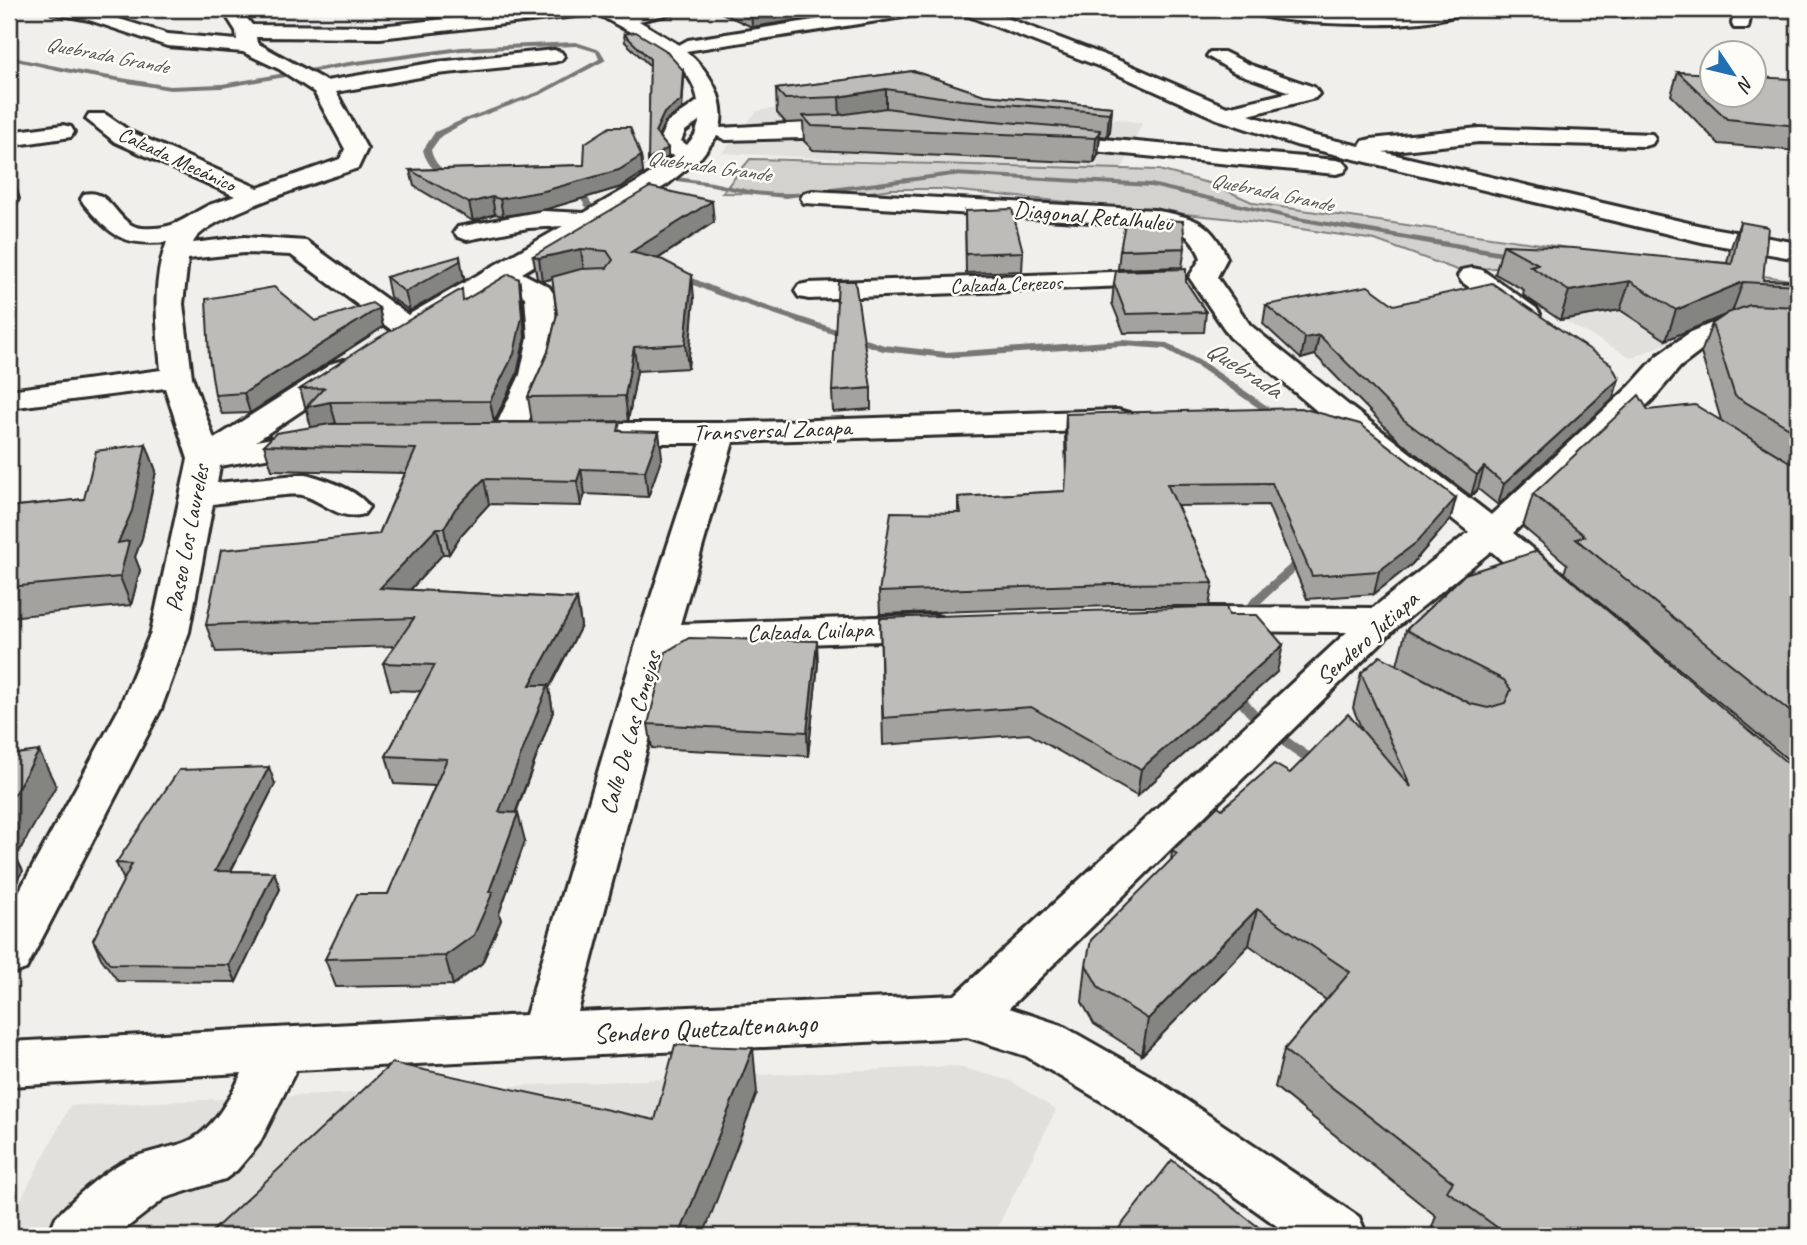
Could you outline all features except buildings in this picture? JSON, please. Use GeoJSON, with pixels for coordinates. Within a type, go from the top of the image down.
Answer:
{"type":"FeatureCollection","features":[{"type":"Feature","properties":{"kind":"street"},"geometry":{"type":"LineString","coordinates":[[58,9],[72,10],[157,37],[187,43],[380,32],[585,9]]}},
{"type":"Feature","properties":{"kind":"street"},"geometry":{"type":"LineString","coordinates":[[180,243],[217,211],[350,163],[356,149],[318,85],[247,39],[231,9]]}},
{"type":"Feature","properties":{"kind":"street"},"geometry":{"type":"LineString","coordinates":[[442,9],[494,18]]}},
{"type":"Feature","properties":{"kind":"street"},"geometry":{"type":"LineString","coordinates":[[602,9],[627,15],[688,46],[719,82],[727,113],[726,133]]}},
{"type":"Feature","properties":{"kind":"street"},"geometry":{"type":"LineString","coordinates":[[627,15],[668,9]]}},
{"type":"Feature","properties":{"kind":"street"},"geometry":{"type":"LineString","coordinates":[[688,46],[916,9]]}},
{"type":"Feature","properties":{"kind":"street"},"geometry":{"type":"LineString","coordinates":[[967,9],[1113,65],[1225,114],[1304,140],[1706,235],[1798,251]]}},
{"type":"Feature","properties":{"kind":"street"},"geometry":{"type":"LineString","coordinates":[[1253,9],[1317,18],[1391,20],[1460,9]]}},
{"type":"Feature","properties":{"kind":"street"},"geometry":{"type":"LineString","coordinates":[[766,13],[792,29]]}},
{"type":"Feature","properties":{"kind":"street"},"geometry":{"type":"LineString","coordinates":[[627,15],[673,50],[703,84],[710,102],[675,128],[668,142],[690,159]]}},
{"type":"Feature","properties":{"kind":"street"},"geometry":{"type":"LineString","coordinates":[[318,85],[437,68],[554,56]]}},
{"type":"Feature","properties":{"kind":"street"},"geometry":{"type":"LineString","coordinates":[[1217,56],[1241,68],[1307,91],[1308,94],[1225,114]]}},
{"type":"Feature","properties":{"kind":"street","name":"Calzada Mecánico"},"geometry":{"type":"LineString","coordinates":[[97,119],[123,137],[258,197]]}},
{"type":"Feature","properties":{"kind":"street"},"geometry":{"type":"LineString","coordinates":[[201,477],[385,342],[594,222],[667,187],[690,159],[726,133],[840,130],[874,124]]}},
{"type":"Feature","properties":{"kind":"street"},"geometry":{"type":"LineString","coordinates":[[9,139],[64,132]]}},
{"type":"Feature","properties":{"kind":"street"},"geometry":{"type":"LineString","coordinates":[[1345,149],[1479,135],[1644,139]]}},
{"type":"Feature","properties":{"kind":"street"},"geometry":{"type":"LineString","coordinates":[[1029,139],[1471,178]]}},
{"type":"Feature","properties":{"kind":"street","name":"Diagonal Retalhuleu"},"geometry":{"type":"LineString","coordinates":[[813,198],[1154,218],[1193,226],[1208,243],[1214,258],[1203,277]]}},
{"type":"Feature","properties":{"kind":"street"},"geometry":{"type":"LineString","coordinates":[[93,200],[124,233],[137,237],[180,243],[297,247],[316,258],[385,342]]}},
{"type":"Feature","properties":{"kind":"street"},"geometry":{"type":"LineString","coordinates":[[467,232],[541,219],[575,218],[594,222]]}},
{"type":"Feature","properties":{"kind":"street","name":"Paseo Los Laureles"},"geometry":{"type":"LineString","coordinates":[[9,955],[141,709],[170,632],[201,477],[177,377],[169,304],[180,243]]}},
{"type":"Feature","properties":{"kind":"street"},"geometry":{"type":"LineString","coordinates":[[503,274],[550,290],[536,375],[508,434]]}},
{"type":"Feature","properties":{"kind":"street"},"geometry":{"type":"LineString","coordinates":[[1472,276],[1551,331]]}},
{"type":"Feature","properties":{"kind":"street"},"geometry":{"type":"LineString","coordinates":[[1203,277],[1240,331],[1341,415],[1491,532],[1584,611]]}},
{"type":"Feature","properties":{"kind":"street","name":"Calzada Cerezos"},"geometry":{"type":"LineString","coordinates":[[809,291],[1203,277]]}},
{"type":"Feature","properties":{"kind":"street","name":"Sendero Jutiapa"},"geometry":{"type":"LineString","coordinates":[[967,1016],[1359,664],[1382,620],[1506,521],[1641,393],[1669,361],[1699,340],[1733,323],[1798,326]]}},
{"type":"Feature","properties":{"kind":"street"},"geometry":{"type":"LineString","coordinates":[[9,399],[177,377]]}},
{"type":"Feature","properties":{"kind":"street"},"geometry":{"type":"LineString","coordinates":[[1301,415],[1341,415]]}},
{"type":"Feature","properties":{"kind":"street","name":"Transversal Zacapa"},"geometry":{"type":"LineString","coordinates":[[575,433],[720,433],[1151,419]]}},
{"type":"Feature","properties":{"kind":"street","name":"Calle De Las Conejas"},"geometry":{"type":"LineString","coordinates":[[546,1035],[657,637],[720,433]]}},
{"type":"Feature","properties":{"kind":"street"},"geometry":{"type":"LineString","coordinates":[[201,477],[350,436]]}},
{"type":"Feature","properties":{"kind":"street"},"geometry":{"type":"LineString","coordinates":[[201,477],[306,484],[352,507]]}},
{"type":"Feature","properties":{"kind":"street"},"geometry":{"type":"LineString","coordinates":[[1182,619],[1382,620]]}},
{"type":"Feature","properties":{"kind":"street","name":"Calzada Cuilapa"},"geometry":{"type":"LineString","coordinates":[[657,637],[962,625]]}},
{"type":"Feature","properties":{"kind":"street","name":"Sendero Quetzaltenango"},"geometry":{"type":"LineString","coordinates":[[9,1064],[967,1016],[1042,1040],[1130,1091],[1338,1236]]}},
{"type":"Feature","properties":{"kind":"street"},"geometry":{"type":"LineString","coordinates":[[77,1236],[90,1221],[150,1177],[206,1161],[229,1141],[264,1086],[278,1049]]}},
{"type":"Feature","properties":{"kind":"shaded area"},"geometry":{"type":"Polygon","coordinates":[[[916,88],[1142,123],[1121,173],[722,153],[757,111],[916,88]]]}},
{"type":"Feature","properties":{"kind":"shaded area"},"geometry":{"type":"Polygon","coordinates":[[[750,159],[1159,170],[1212,184],[1254,203],[1798,281],[1732,291],[1514,267],[1457,270],[1375,240],[1234,219],[940,189],[892,189],[848,195],[722,193],[750,159]]]}},
{"type":"Feature","properties":{"kind":"shaded area"},"geometry":{"type":"Polygon","coordinates":[[[1495,273],[1567,275],[1718,289],[1738,313],[1632,358],[1568,323],[1495,273]]]}},
{"type":"Feature","properties":{"kind":"shaded area"},"geometry":{"type":"Polygon","coordinates":[[[957,1066],[1011,1081],[1056,1110],[993,1236],[9,1236],[9,1222],[70,1106],[957,1066]]]}},
{"type":"Feature","properties":{"kind":"waterway","name":"Quebrada Grande"},"geometry":{"type":"LineString","coordinates":[[9,55],[20,60],[80,73],[170,88],[222,86],[349,64],[461,49],[576,44],[598,51],[603,60],[540,93],[466,120],[438,134],[427,150],[428,155],[435,167],[452,177]]}},
{"type":"Feature","properties":{"kind":"waterway","name":"Quebrada Grande"},"geometry":{"type":"LineString","coordinates":[[626,174],[649,175],[786,196],[953,174],[1151,185],[1298,219],[1515,256]]}},
{"type":"Feature","properties":{"kind":"waterway","name":"Quebrada"},"geometry":{"type":"LineString","coordinates":[[576,183],[588,204],[603,218]]}},
{"type":"Feature","properties":{"kind":"waterway","name":"Quebrada"},"geometry":{"type":"LineString","coordinates":[[678,275],[720,293],[883,348],[946,355],[1123,343],[1167,346],[1203,366],[1277,416]]}},
{"type":"Feature","properties":{"kind":"waterway","name":"Quebrada"},"geometry":{"type":"LineString","coordinates":[[1243,620],[1257,600],[1306,556]]}},
{"type":"Feature","properties":{"kind":"waterway","name":"Quebrada"},"geometry":{"type":"LineString","coordinates":[[1234,690],[1260,723],[1319,765]]}}]}
